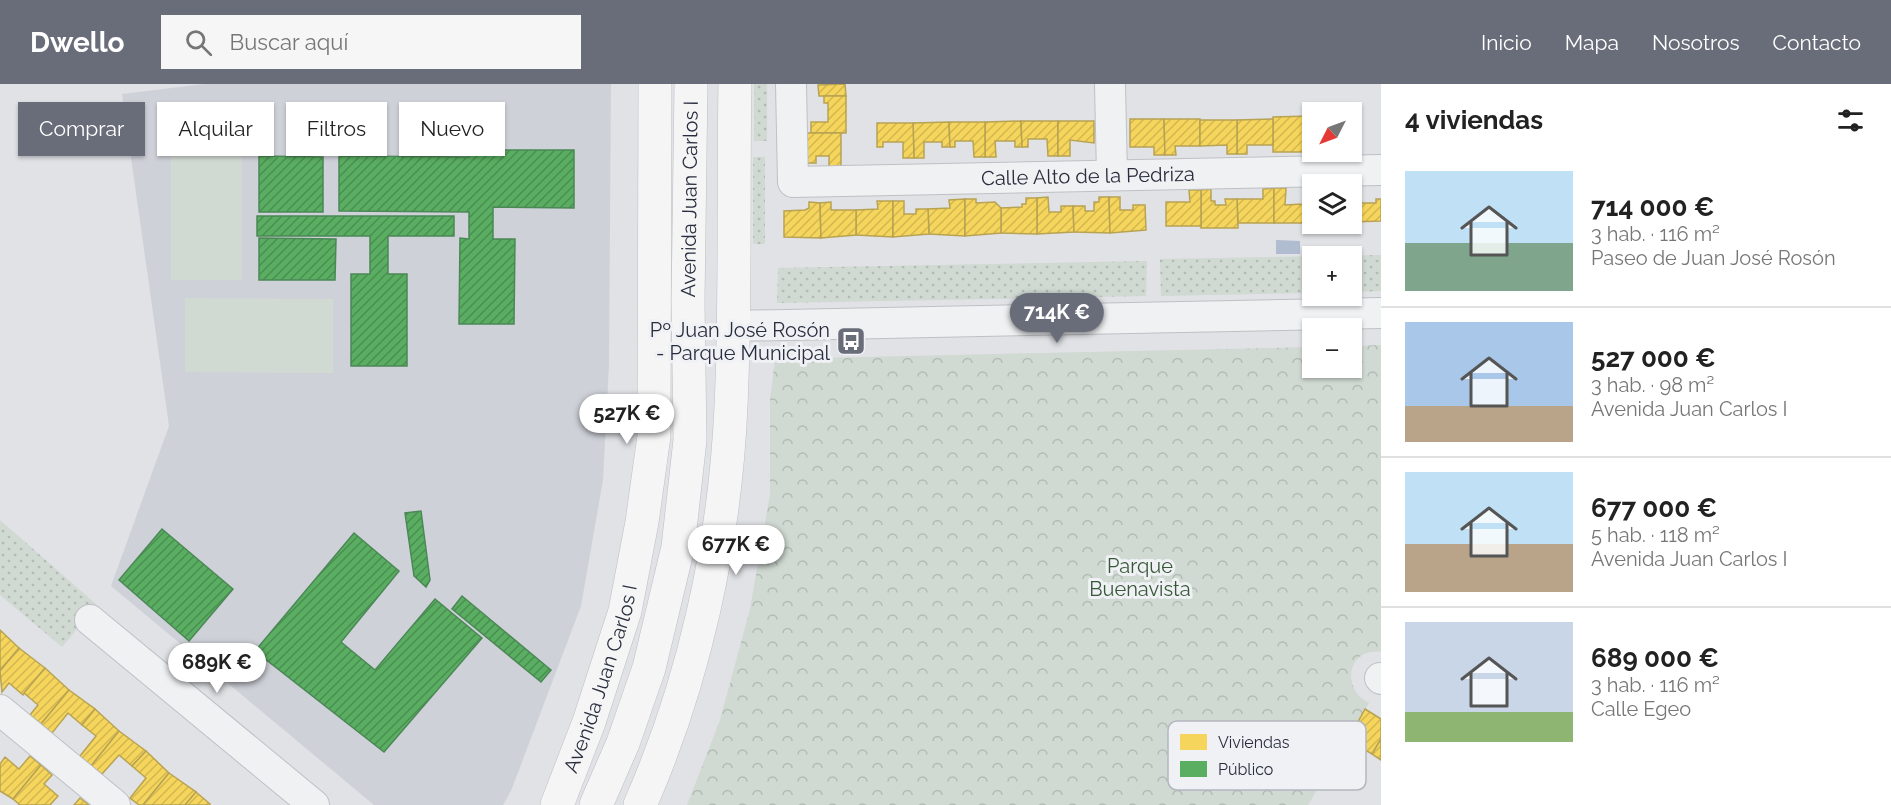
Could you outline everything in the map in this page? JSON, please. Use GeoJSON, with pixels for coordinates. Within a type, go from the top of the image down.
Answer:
{"type":"FeatureCollection","features":[{"type":"Feature","properties":{"kind":"main road","name":"Avenida Juan Carlos I"},"geometry":{"type":"LineString","coordinates":[[557,805],[589,722],[625,611],[654,436],[654,84]]}},
{"type":"Feature","properties":{"kind":"main road","name":"Avenida Juan Carlos I"},"geometry":{"type":"LineString","coordinates":[[596,805],[623,743],[649,668],[678,547],[690,440],[688,302],[691,84]]}},
{"type":"Feature","properties":{"kind":"main road"},"geometry":{"type":"LineString","coordinates":[[639,805],[658,764],[685,685],[706,605],[722,506],[729,426],[735,84]]}},
{"type":"Feature","properties":{"kind":"street","name":"Calle Alto de la Pedriza"},"geometry":{"type":"LineString","coordinates":[[791,84],[793,182],[1381,170]]}},
{"type":"Feature","properties":{"kind":"street"},"geometry":{"type":"LineString","coordinates":[[1110,84],[1112,175]]}},
{"type":"Feature","properties":{"kind":"street"},"geometry":{"type":"LineString","coordinates":[[732,326],[1381,313]]}},
{"type":"Feature","properties":{"kind":"street"},"geometry":{"type":"LineString","coordinates":[[90,620],[314,805]]}},
{"type":"Feature","properties":{"kind":"street"},"geometry":{"type":"LineString","coordinates":[[0,710],[115,805]]}},
{"type":"Feature","properties":{"kind":"shaded area"},"geometry":{"type":"Polygon","coordinates":[[[204,84],[611,84],[609,364],[603,480],[581,606],[511,791],[503,805],[374,805],[111,586],[169,426],[131,156],[145,156],[145,102],[123,102],[122,94],[204,84]]]}},
{"type":"Feature","properties":{"kind":"green space"},"geometry":{"type":"Polygon","coordinates":[[[754,84],[767,84],[767,141],[754,141],[754,84]]]}},
{"type":"Feature","properties":{"kind":"green space"},"geometry":{"type":"Polygon","coordinates":[[[171,156],[242,156],[242,280],[171,280],[171,156]]]}},
{"type":"Feature","properties":{"kind":"green space"},"geometry":{"type":"Polygon","coordinates":[[[753,157],[765,157],[765,244],[753,244],[753,157]]]}},
{"type":"Feature","properties":{"kind":"green space"},"geometry":{"type":"Polygon","coordinates":[[[1362,255],[1381,255],[1381,291],[1362,292],[1362,255]]]}},
{"type":"Feature","properties":{"kind":"green space"},"geometry":{"type":"Polygon","coordinates":[[[1302,256],[1302,293],[1161,296],[1160,259],[1302,256]]]}},
{"type":"Feature","properties":{"kind":"green space"},"geometry":{"type":"Polygon","coordinates":[[[1147,261],[1146,296],[777,303],[778,268],[1147,261]]]}},
{"type":"Feature","properties":{"kind":"green space"},"geometry":{"type":"Polygon","coordinates":[[[185,298],[333,299],[333,373],[185,372],[185,298]]]}},
{"type":"Feature","properties":{"kind":"green space","name":"Parque Buenavista"},"geometry":{"type":"Polygon","coordinates":[[[1381,345],[1381,652],[1370,652],[1361,656],[1355,662],[1351,679],[1360,697],[1369,703],[1358,721],[1168,721],[1168,790],[1317,790],[1308,805],[687,805],[720,720],[750,609],[770,494],[770,400],[775,359],[1302,347],[1302,378],[1362,378],[1362,346],[1381,345]]]}},
{"type":"Feature","properties":{"kind":"green space"},"geometry":{"type":"Polygon","coordinates":[[[0,520],[97,605],[62,647],[0,595],[0,520]]]}},
{"type":"Feature","properties":{"kind":"water"},"geometry":{"type":"Polygon","coordinates":[[[1276,240],[1300,241],[1300,254],[1276,254],[1276,240]]]}},
{"type":"Feature","properties":{"kind":"building: Viviendas"},"geometry":{"type":"Polygon","coordinates":[[[845,84],[846,96],[819,96],[818,85],[845,84]]]}},
{"type":"Feature","properties":{"kind":"building: Viviendas"},"geometry":{"type":"Polygon","coordinates":[[[824,96],[846,96],[846,133],[811,133],[811,122],[828,122],[828,103],[824,103],[824,96]]]}},
{"type":"Feature","properties":{"kind":"building: Viviendas"},"geometry":{"type":"Polygon","coordinates":[[[1302,116],[1302,152],[1273,152],[1273,117],[1302,116]]]}},
{"type":"Feature","properties":{"kind":"building: Viviendas"},"geometry":{"type":"Polygon","coordinates":[[[1130,119],[1164,119],[1165,155],[1154,155],[1154,147],[1130,147],[1130,119]]]}},
{"type":"Feature","properties":{"kind":"building: Viviendas"},"geometry":{"type":"Polygon","coordinates":[[[1164,119],[1200,119],[1200,146],[1175,146],[1176,155],[1165,155],[1164,119]]]}},
{"type":"Feature","properties":{"kind":"building: Viviendas"},"geometry":{"type":"Polygon","coordinates":[[[1273,119],[1273,145],[1247,145],[1247,154],[1237,154],[1237,120],[1273,119]]]}},
{"type":"Feature","properties":{"kind":"building: Viviendas"},"geometry":{"type":"Polygon","coordinates":[[[1200,120],[1237,120],[1237,154],[1227,154],[1227,145],[1200,146],[1200,120]]]}},
{"type":"Feature","properties":{"kind":"building: Viviendas"},"geometry":{"type":"Polygon","coordinates":[[[1021,121],[1022,147],[1015,147],[1015,141],[995,141],[996,157],[985,157],[985,122],[1021,121]]]}},
{"type":"Feature","properties":{"kind":"building: Viviendas"},"geometry":{"type":"Polygon","coordinates":[[[1021,121],[1058,121],[1058,156],[1048,156],[1047,139],[1028,139],[1028,147],[1022,147],[1021,121]]]}},
{"type":"Feature","properties":{"kind":"building: Viviendas"},"geometry":{"type":"Polygon","coordinates":[[[1058,121],[1094,121],[1094,143],[1070,140],[1070,156],[1058,156],[1058,121]]]}},
{"type":"Feature","properties":{"kind":"building: Viviendas"},"geometry":{"type":"Polygon","coordinates":[[[949,122],[950,147],[942,147],[942,142],[924,142],[924,158],[914,158],[913,123],[949,122]]]}},
{"type":"Feature","properties":{"kind":"building: Viviendas"},"geometry":{"type":"Polygon","coordinates":[[[949,122],[985,122],[985,157],[974,157],[973,141],[955,141],[955,147],[950,147],[949,122]]]}},
{"type":"Feature","properties":{"kind":"building: Viviendas"},"geometry":{"type":"Polygon","coordinates":[[[877,123],[913,123],[914,158],[903,158],[903,142],[883,142],[883,147],[877,147],[877,123]]]}},
{"type":"Feature","properties":{"kind":"building: Viviendas"},"geometry":{"type":"Polygon","coordinates":[[[804,133],[841,133],[841,168],[829,168],[829,156],[816,156],[816,163],[805,163],[804,133]]]}},
{"type":"Feature","properties":{"kind":"building: Viviendas"},"geometry":{"type":"Polygon","coordinates":[[[1274,188],[1274,223],[1238,223],[1237,199],[1263,199],[1263,189],[1274,188]]]}},
{"type":"Feature","properties":{"kind":"building: Viviendas"},"geometry":{"type":"Polygon","coordinates":[[[1274,188],[1286,188],[1285,205],[1302,204],[1302,223],[1274,223],[1274,188]]]}},
{"type":"Feature","properties":{"kind":"building: Viviendas"},"geometry":{"type":"Polygon","coordinates":[[[1211,189],[1211,201],[1215,201],[1215,205],[1226,205],[1225,199],[1237,199],[1238,228],[1201,228],[1201,190],[1211,189]]]}},
{"type":"Feature","properties":{"kind":"building: Viviendas"},"geometry":{"type":"Polygon","coordinates":[[[1189,190],[1201,190],[1201,226],[1166,226],[1166,202],[1190,202],[1189,190]]]}},
{"type":"Feature","properties":{"kind":"building: Viviendas"},"geometry":{"type":"Polygon","coordinates":[[[1048,197],[1049,212],[1061,212],[1061,206],[1073,206],[1074,232],[1037,234],[1037,198],[1048,197]]]}},
{"type":"Feature","properties":{"kind":"building: Viviendas"},"geometry":{"type":"Polygon","coordinates":[[[1099,197],[1109,197],[1110,233],[1074,232],[1073,206],[1085,206],[1085,211],[1094,211],[1094,202],[1099,202],[1099,197]]]}},
{"type":"Feature","properties":{"kind":"building: Viviendas"},"geometry":{"type":"Polygon","coordinates":[[[1109,197],[1120,197],[1120,210],[1133,210],[1133,205],[1145,205],[1146,230],[1110,233],[1109,197]]]}},
{"type":"Feature","properties":{"kind":"building: Viviendas"},"geometry":{"type":"Polygon","coordinates":[[[1026,198],[1037,198],[1037,234],[1001,233],[1001,208],[1022,207],[1022,204],[1026,204],[1026,198]]]}},
{"type":"Feature","properties":{"kind":"building: Viviendas"},"geometry":{"type":"Polygon","coordinates":[[[965,199],[965,236],[929,234],[928,209],[950,208],[949,200],[965,199]]]}},
{"type":"Feature","properties":{"kind":"building: Viviendas"},"geometry":{"type":"Polygon","coordinates":[[[965,199],[976,199],[976,203],[995,202],[1001,208],[1001,233],[965,236],[965,199]]]}},
{"type":"Feature","properties":{"kind":"building: Viviendas"},"geometry":{"type":"Polygon","coordinates":[[[1376,199],[1381,199],[1381,221],[1362,222],[1362,203],[1376,203],[1376,199]]]}},
{"type":"Feature","properties":{"kind":"building: Viviendas"},"geometry":{"type":"Polygon","coordinates":[[[877,201],[893,201],[893,237],[856,235],[856,210],[878,209],[877,201]]]}},
{"type":"Feature","properties":{"kind":"building: Viviendas"},"geometry":{"type":"Polygon","coordinates":[[[893,201],[904,201],[904,214],[916,214],[916,209],[928,209],[929,234],[893,237],[893,201]]]}},
{"type":"Feature","properties":{"kind":"building: Viviendas"},"geometry":{"type":"Polygon","coordinates":[[[809,202],[820,203],[821,238],[784,237],[784,211],[805,210],[809,208],[809,202]]]}},
{"type":"Feature","properties":{"kind":"building: Viviendas"},"geometry":{"type":"Polygon","coordinates":[[[831,202],[831,210],[856,210],[856,235],[821,238],[820,203],[831,202]]]}},
{"type":"Feature","properties":{"kind":"building: Viviendas"},"geometry":{"type":"Polygon","coordinates":[[[0,630],[19,648],[0,671],[0,630]]]}},
{"type":"Feature","properties":{"kind":"building: Viviendas"},"geometry":{"type":"Polygon","coordinates":[[[19,648],[45,668],[23,695],[9,683],[2,692],[0,671],[19,648]]]}},
{"type":"Feature","properties":{"kind":"building: Viviendas"},"geometry":{"type":"Polygon","coordinates":[[[45,668],[69,690],[41,724],[30,715],[38,705],[24,693],[45,668]]]}},
{"type":"Feature","properties":{"kind":"building: Viviendas"},"geometry":{"type":"Polygon","coordinates":[[[69,690],[95,709],[82,725],[68,713],[52,733],[41,724],[69,690]]]}},
{"type":"Feature","properties":{"kind":"building: Viviendas"},"geometry":{"type":"Polygon","coordinates":[[[95,709],[119,731],[91,766],[80,756],[96,736],[82,725],[95,709]]]}},
{"type":"Feature","properties":{"kind":"building: Viviendas"},"geometry":{"type":"Polygon","coordinates":[[[1365,709],[1381,719],[1381,739],[1372,754],[1366,750],[1366,721],[1358,721],[1365,709]]]}},
{"type":"Feature","properties":{"kind":"building: Viviendas"},"geometry":{"type":"Polygon","coordinates":[[[119,731],[146,751],[132,766],[119,755],[102,774],[91,766],[119,731]]]}},
{"type":"Feature","properties":{"kind":"building: Viviendas"},"geometry":{"type":"Polygon","coordinates":[[[1381,739],[1381,760],[1372,754],[1381,739]]]}},
{"type":"Feature","properties":{"kind":"building: Viviendas"},"geometry":{"type":"Polygon","coordinates":[[[146,751],[169,773],[143,805],[139,805],[130,798],[146,778],[132,766],[146,751]]]}},
{"type":"Feature","properties":{"kind":"building: Viviendas"},"geometry":{"type":"Polygon","coordinates":[[[30,756],[41,765],[13,799],[0,791],[0,764],[5,757],[19,769],[30,756]]]}},
{"type":"Feature","properties":{"kind":"building: Viviendas"},"geometry":{"type":"Polygon","coordinates":[[[41,765],[52,775],[44,784],[58,796],[50,805],[20,805],[13,799],[41,765]]]}},
{"type":"Feature","properties":{"kind":"building: Viviendas"},"geometry":{"type":"Polygon","coordinates":[[[169,773],[196,792],[185,805],[143,805],[169,773]]]}},
{"type":"Feature","properties":{"kind":"building: Viviendas"},"geometry":{"type":"Polygon","coordinates":[[[196,792],[210,804],[185,805],[196,792]]]}},
{"type":"Feature","properties":{"kind":"building: Viviendas"},"geometry":{"type":"Polygon","coordinates":[[[80,798],[89,805],[74,805],[80,798]]]}},
{"type":"Feature","properties":{"kind":"building: Público"},"geometry":{"type":"Polygon","coordinates":[[[505,150],[574,150],[574,208],[493,207],[493,239],[515,239],[514,324],[459,324],[460,238],[469,239],[469,212],[339,211],[339,156],[505,156],[505,150]]]}},
{"type":"Feature","properties":{"kind":"building: Público"},"geometry":{"type":"Polygon","coordinates":[[[259,156],[323,157],[323,212],[259,212],[259,156]]]}},
{"type":"Feature","properties":{"kind":"building: Público"},"geometry":{"type":"Polygon","coordinates":[[[257,216],[454,216],[454,236],[388,236],[388,274],[407,274],[407,366],[351,366],[351,274],[370,274],[370,236],[257,236],[257,216]]]}},
{"type":"Feature","properties":{"kind":"building: Público"},"geometry":{"type":"Polygon","coordinates":[[[259,238],[336,239],[335,280],[259,280],[259,238]]]}},
{"type":"Feature","properties":{"kind":"building: Público"},"geometry":{"type":"Polygon","coordinates":[[[421,511],[430,580],[426,587],[414,576],[405,513],[421,511]]]}},
{"type":"Feature","properties":{"kind":"building: Público"},"geometry":{"type":"Polygon","coordinates":[[[162,529],[233,589],[189,641],[119,580],[162,529]]]}},
{"type":"Feature","properties":{"kind":"building: Público"},"geometry":{"type":"Polygon","coordinates":[[[354,533],[399,571],[341,642],[375,670],[435,599],[482,638],[384,752],[255,651],[354,533]]]}},
{"type":"Feature","properties":{"kind":"building: Público"},"geometry":{"type":"Polygon","coordinates":[[[462,596],[551,670],[541,682],[452,609],[462,596]]]}},
{"type":"Feature","properties":{"kind":"place","name":"Pº Juan José Rosón - Parque Municipal"},"geometry":{"type":"Point","coordinates":[851,341]}}]}
